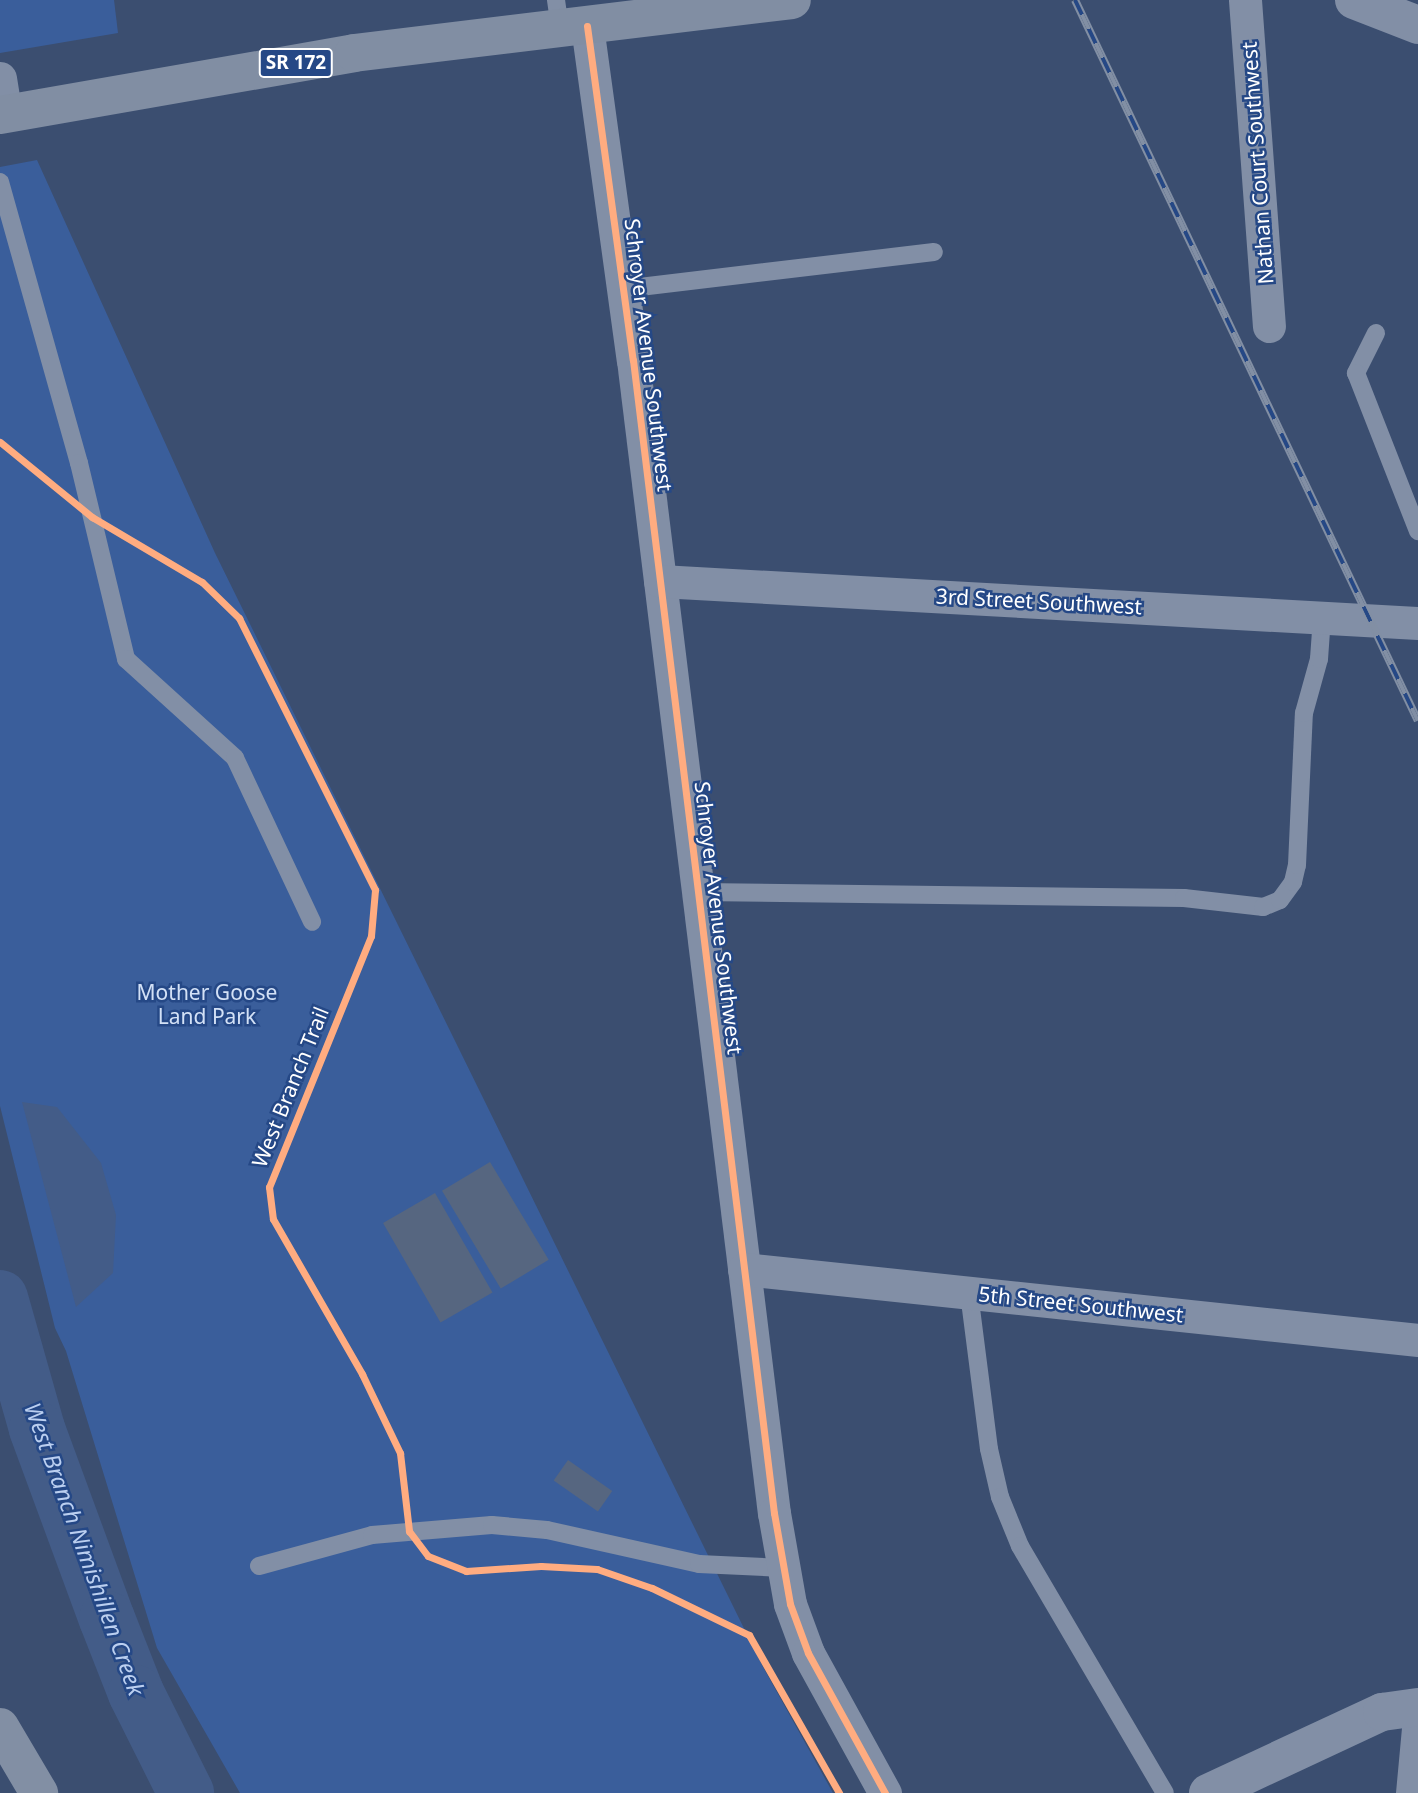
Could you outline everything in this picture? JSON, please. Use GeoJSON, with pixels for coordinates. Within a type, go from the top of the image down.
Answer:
{"type":"FeatureCollection","features":[{"type":"Feature","properties":{"kind":"highway"},"geometry":{"type":"LineString","coordinates":[[0,1727],[39,1793]]}},
{"type":"Feature","properties":{"kind":"main road","name":"SR 172"},"geometry":{"type":"LineString","coordinates":[[2,102],[354,53],[568,18],[792,0]]}},
{"type":"Feature","properties":{"kind":"street","name":"Nathan Court Southwest"},"geometry":{"type":"LineString","coordinates":[[1245,0],[1269,326]]}},
{"type":"Feature","properties":{"kind":"street"},"geometry":{"type":"LineString","coordinates":[[1354,0],[1418,25]]}},
{"type":"Feature","properties":{"kind":"street","name":"Schroyer Avenue Southwest"},"geometry":{"type":"LineString","coordinates":[[568,18],[623,289],[744,1269],[790,1604],[808,1653],[885,1793]]}},
{"type":"Feature","properties":{"kind":"street","name":"3rd Street Southwest"},"geometry":{"type":"LineString","coordinates":[[660,581],[1418,623]]}},
{"type":"Feature","properties":{"kind":"street","name":"5th Street Southwest"},"geometry":{"type":"LineString","coordinates":[[744,1269],[1418,1340]]}},
{"type":"Feature","properties":{"kind":"street"},"geometry":{"type":"LineString","coordinates":[[1208,1793],[1382,1712],[1418,1707]]}},
{"type":"Feature","properties":{"kind":"street"},"geometry":{"type":"LineString","coordinates":[[1412,1793],[1418,1728]]}},
{"type":"Feature","properties":{"kind":"lane"},"geometry":{"type":"LineString","coordinates":[[0,182],[79,463],[126,659],[235,758],[312,922]]}},
{"type":"Feature","properties":{"kind":"lane"},"geometry":{"type":"LineString","coordinates":[[623,289],[934,252]]}},
{"type":"Feature","properties":{"kind":"lane"},"geometry":{"type":"LineString","coordinates":[[1376,333],[1356,373],[1418,531]]}},
{"type":"Feature","properties":{"kind":"lane"},"geometry":{"type":"LineString","coordinates":[[698,892],[1184,898],[1263,907],[1280,900],[1293,882],[1297,865],[1304,713],[1319,659],[1322,617]]}},
{"type":"Feature","properties":{"kind":"lane"},"geometry":{"type":"LineString","coordinates":[[969,1293],[989,1449],[1000,1497],[1020,1546],[1165,1793]]}},
{"type":"Feature","properties":{"kind":"lane"},"geometry":{"type":"LineString","coordinates":[[259,1566],[372,1535],[492,1525],[547,1530],[699,1564],[784,1567]]}},
{"type":"Feature","properties":{"kind":"green space"},"geometry":{"type":"Polygon","coordinates":[[[0,0],[114,0],[118,33],[0,53],[0,0]]]}},
{"type":"Feature","properties":{"kind":"green space","name":"Mother Goose Land Park"},"geometry":{"type":"Polygon","coordinates":[[[37,160],[215,553],[763,1667],[833,1793],[240,1793],[157,1648],[66,1351],[55,1328],[0,1106],[0,167],[37,160]]]}},
{"type":"Feature","properties":{"kind":"shaded area"},"geometry":{"type":"Polygon","coordinates":[[[22,1102],[57,1107],[101,1163],[116,1215],[113,1273],[76,1307],[22,1102]]]}},
{"type":"Feature","properties":{"kind":"building"},"geometry":{"type":"Polygon","coordinates":[[[490,1162],[549,1260],[501,1289],[442,1191],[490,1162]]]}},
{"type":"Feature","properties":{"kind":"building"},"geometry":{"type":"Polygon","coordinates":[[[435,1193],[492,1293],[441,1323],[383,1223],[435,1193]]]}},
{"type":"Feature","properties":{"kind":"building"},"geometry":{"type":"Polygon","coordinates":[[[568,1460],[612,1491],[598,1511],[554,1480],[568,1460]]]}},
{"type":"Feature","properties":{"kind":"waterway","name":"West Branch Nimishillen Creek"},"geometry":{"type":"LineString","coordinates":[[0,1298],[37,1429],[107,1619],[136,1693],[186,1793]]}},
{"type":"Feature","properties":{"kind":"railway"},"geometry":{"type":"LineString","coordinates":[[1075,0],[1418,721]]}},
{"type":"Feature","properties":{"kind":"cycle path"},"geometry":{"type":"LineString","coordinates":[[587,26],[633,360],[774,1513],[790,1604],[808,1653],[885,1793]]}},
{"type":"Feature","properties":{"kind":"cycle path","name":"West Branch Trail"},"geometry":{"type":"LineString","coordinates":[[0,442],[92,517],[202,582],[239,618],[375,890],[371,936],[269,1187],[273,1219],[362,1374],[400,1453],[409,1531],[428,1556],[466,1571],[541,1566],[597,1569],[652,1588],[749,1635],[839,1793]]}}]}
